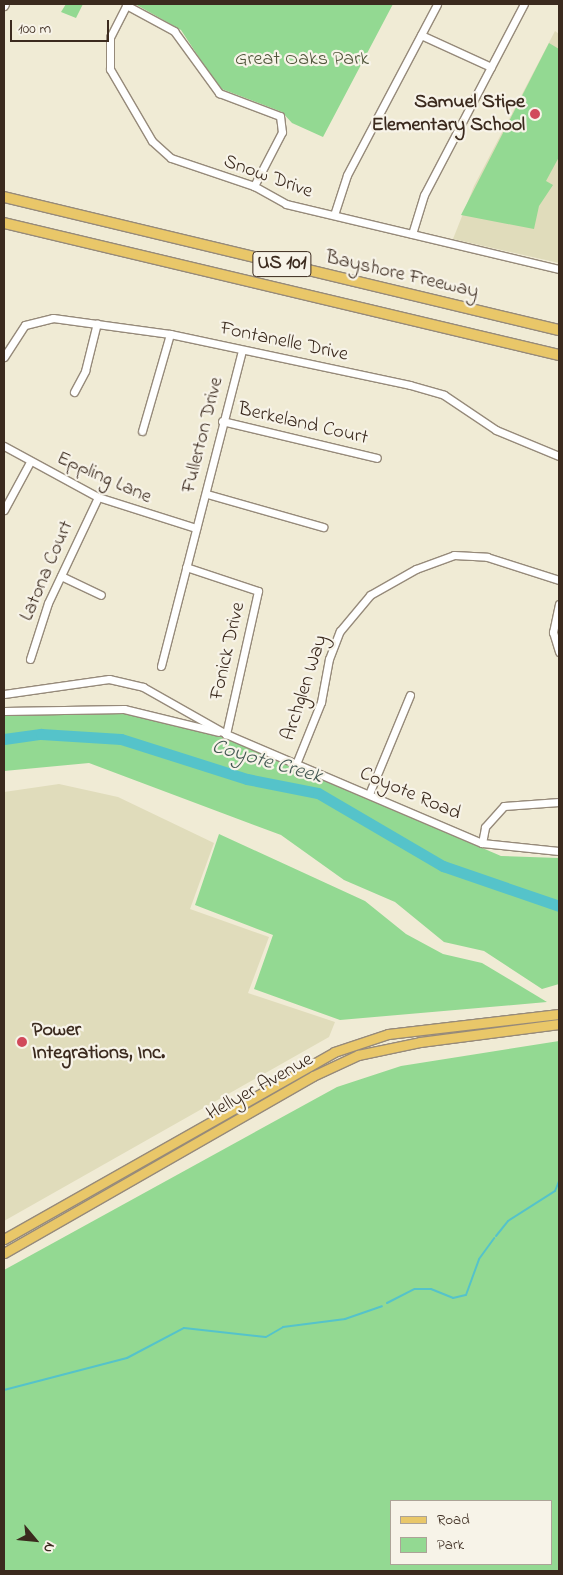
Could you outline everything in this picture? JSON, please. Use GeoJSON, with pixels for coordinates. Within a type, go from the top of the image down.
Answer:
{"type":"FeatureCollection","features":[{"type":"Feature","properties":{"kind":"highway","name":"Bayshore Freeway"},"geometry":{"type":"LineString","coordinates":[[4,197],[559,330]]}},
{"type":"Feature","properties":{"kind":"highway","name":"Bayshore Freeway"},"geometry":{"type":"LineString","coordinates":[[4,223],[559,356]]}},
{"type":"Feature","properties":{"kind":"main road","name":"Hellyer Avenue"},"geometry":{"type":"LineString","coordinates":[[4,1239],[334,1052],[388,1034],[559,1014]]}},
{"type":"Feature","properties":{"kind":"main road","name":"Hellyer Avenue"},"geometry":{"type":"LineString","coordinates":[[4,1253],[313,1076],[365,1053],[420,1042],[521,1032],[559,1024]]}},
{"type":"Feature","properties":{"kind":"main road"},"geometry":{"type":"LineString","coordinates":[[418,1030],[420,1042]]}},
{"type":"Feature","properties":{"kind":"main road"},"geometry":{"type":"LineString","coordinates":[[166,1146],[173,1157]]}},
{"type":"Feature","properties":{"kind":"street"},"geometry":{"type":"LineString","coordinates":[[126,4],[174,31],[219,93],[280,116],[282,132],[254,186]]}},
{"type":"Feature","properties":{"kind":"street","name":"Snow Drive"},"geometry":{"type":"LineString","coordinates":[[126,4],[110,37],[110,69],[152,141],[181,164],[254,186],[286,204],[559,268]]}},
{"type":"Feature","properties":{"kind":"street"},"geometry":{"type":"LineString","coordinates":[[334,215],[348,175],[437,4]]}},
{"type":"Feature","properties":{"kind":"street"},"geometry":{"type":"LineString","coordinates":[[412,234],[424,196],[524,4]]}},
{"type":"Feature","properties":{"kind":"street"},"geometry":{"type":"LineString","coordinates":[[421,35],[491,68]]}},
{"type":"Feature","properties":{"kind":"street","name":"Fontanelle Drive"},"geometry":{"type":"LineString","coordinates":[[4,357],[25,325],[40,320],[97,323],[170,334],[444,396],[496,430],[559,456]]}},
{"type":"Feature","properties":{"kind":"street"},"geometry":{"type":"LineString","coordinates":[[74,392],[97,323]]}},
{"type":"Feature","properties":{"kind":"street"},"geometry":{"type":"LineString","coordinates":[[142,431],[170,334]]}},
{"type":"Feature","properties":{"kind":"street","name":"Fullerton Drive"},"geometry":{"type":"LineString","coordinates":[[161,666],[196,528],[207,494],[222,421],[242,350]]}},
{"type":"Feature","properties":{"kind":"street","name":"Berkeland Court"},"geometry":{"type":"LineString","coordinates":[[222,421],[377,458]]}},
{"type":"Feature","properties":{"kind":"street","name":"Eppling Lane"},"geometry":{"type":"LineString","coordinates":[[4,446],[30,462],[98,497],[196,528]]}},
{"type":"Feature","properties":{"kind":"street"},"geometry":{"type":"LineString","coordinates":[[4,510],[30,462]]}},
{"type":"Feature","properties":{"kind":"street"},"geometry":{"type":"LineString","coordinates":[[207,494],[323,528]]}},
{"type":"Feature","properties":{"kind":"street","name":"Latona Court"},"geometry":{"type":"LineString","coordinates":[[30,659],[61,576],[98,497]]}},
{"type":"Feature","properties":{"kind":"street","name":"Archglen Way"},"geometry":{"type":"LineString","coordinates":[[296,764],[321,702],[329,659],[340,631],[370,595],[416,569],[454,556],[487,557],[559,580]]}},
{"type":"Feature","properties":{"kind":"street","name":"Fonick Drive"},"geometry":{"type":"LineString","coordinates":[[186,567],[258,591],[226,734]]}},
{"type":"Feature","properties":{"kind":"street"},"geometry":{"type":"LineString","coordinates":[[61,576],[101,595]]}},
{"type":"Feature","properties":{"kind":"street"},"geometry":{"type":"LineString","coordinates":[[559,604],[553,632],[559,652]]}},
{"type":"Feature","properties":{"kind":"street","name":"Coyote Road"},"geometry":{"type":"LineString","coordinates":[[4,694],[109,679],[143,687],[226,734],[482,843],[559,851]]}},
{"type":"Feature","properties":{"kind":"street"},"geometry":{"type":"LineString","coordinates":[[369,794],[410,695]]}},
{"type":"Feature","properties":{"kind":"street","name":"Coyote Road"},"geometry":{"type":"LineString","coordinates":[[4,711],[124,709],[226,734]]}},
{"type":"Feature","properties":{"kind":"street"},"geometry":{"type":"LineString","coordinates":[[482,843],[485,827],[504,806],[559,802]]}},
{"type":"Feature","properties":{"kind":"shaded area","name":"Samuel Stipe Elementary School"},"geometry":{"type":"Polygon","coordinates":[[[555,31],[559,34],[559,263],[453,239],[474,186],[555,31]]]}},
{"type":"Feature","properties":{"kind":"shaded area"},"geometry":{"type":"Polygon","coordinates":[[[59,784],[118,797],[214,843],[190,909],[269,937],[248,993],[335,1022],[329,1037],[4,1221],[4,792],[59,784]]]}},
{"type":"Feature","properties":{"kind":"green space"},"geometry":{"type":"Polygon","coordinates":[[[66,4],[83,4],[76,18],[61,12],[66,4]]]}},
{"type":"Feature","properties":{"kind":"green space","name":"Great Oaks Park"},"geometry":{"type":"Polygon","coordinates":[[[135,4],[393,4],[323,137],[292,123],[282,112],[219,88],[181,30],[135,4]]]}},
{"type":"Feature","properties":{"kind":"green space","name":"Samuel Stipe Elementary School"},"geometry":{"type":"Polygon","coordinates":[[[549,43],[559,49],[559,157],[546,181],[553,185],[539,206],[534,229],[461,215],[549,43]]]}},
{"type":"Feature","properties":{"kind":"green space"},"geometry":{"type":"Polygon","coordinates":[[[122,713],[226,738],[501,856],[559,858],[559,984],[542,989],[484,951],[444,942],[395,902],[344,880],[281,835],[89,763],[4,771],[4,714],[122,713]]]}},
{"type":"Feature","properties":{"kind":"green space"},"geometry":{"type":"Polygon","coordinates":[[[219,834],[365,901],[406,934],[443,954],[482,963],[547,1002],[340,1020],[254,989],[273,935],[195,905],[219,834]]]}},
{"type":"Feature","properties":{"kind":"green space"},"geometry":{"type":"Polygon","coordinates":[[[559,1041],[559,1571],[4,1571],[4,1270],[337,1087],[401,1066],[559,1041]]]}},
{"type":"Feature","properties":{"kind":"waterway","name":"Coyote Creek"},"geometry":{"type":"LineString","coordinates":[[4,739],[41,734],[121,739],[247,779],[318,793],[443,866],[559,906]]}},
{"type":"Feature","properties":{"kind":"waterway"},"geometry":{"type":"LineString","coordinates":[[496,1236],[508,1221],[555,1191],[559,1181]]}},
{"type":"Feature","properties":{"kind":"waterway"},"geometry":{"type":"LineString","coordinates":[[387,1303],[415,1289],[431,1289],[453,1298],[466,1295],[479,1259],[494,1238]]}},
{"type":"Feature","properties":{"kind":"waterway"},"geometry":{"type":"LineString","coordinates":[[4,1390],[127,1358],[184,1328],[266,1337],[283,1327],[345,1319],[382,1306]]}},
{"type":"Feature","properties":{"kind":"place","name":"Samuel Stipe Elementary School"},"geometry":{"type":"Point","coordinates":[535,114]}},
{"type":"Feature","properties":{"kind":"place","name":"Power Integrations, Inc."},"geometry":{"type":"Point","coordinates":[22,1042]}}]}
